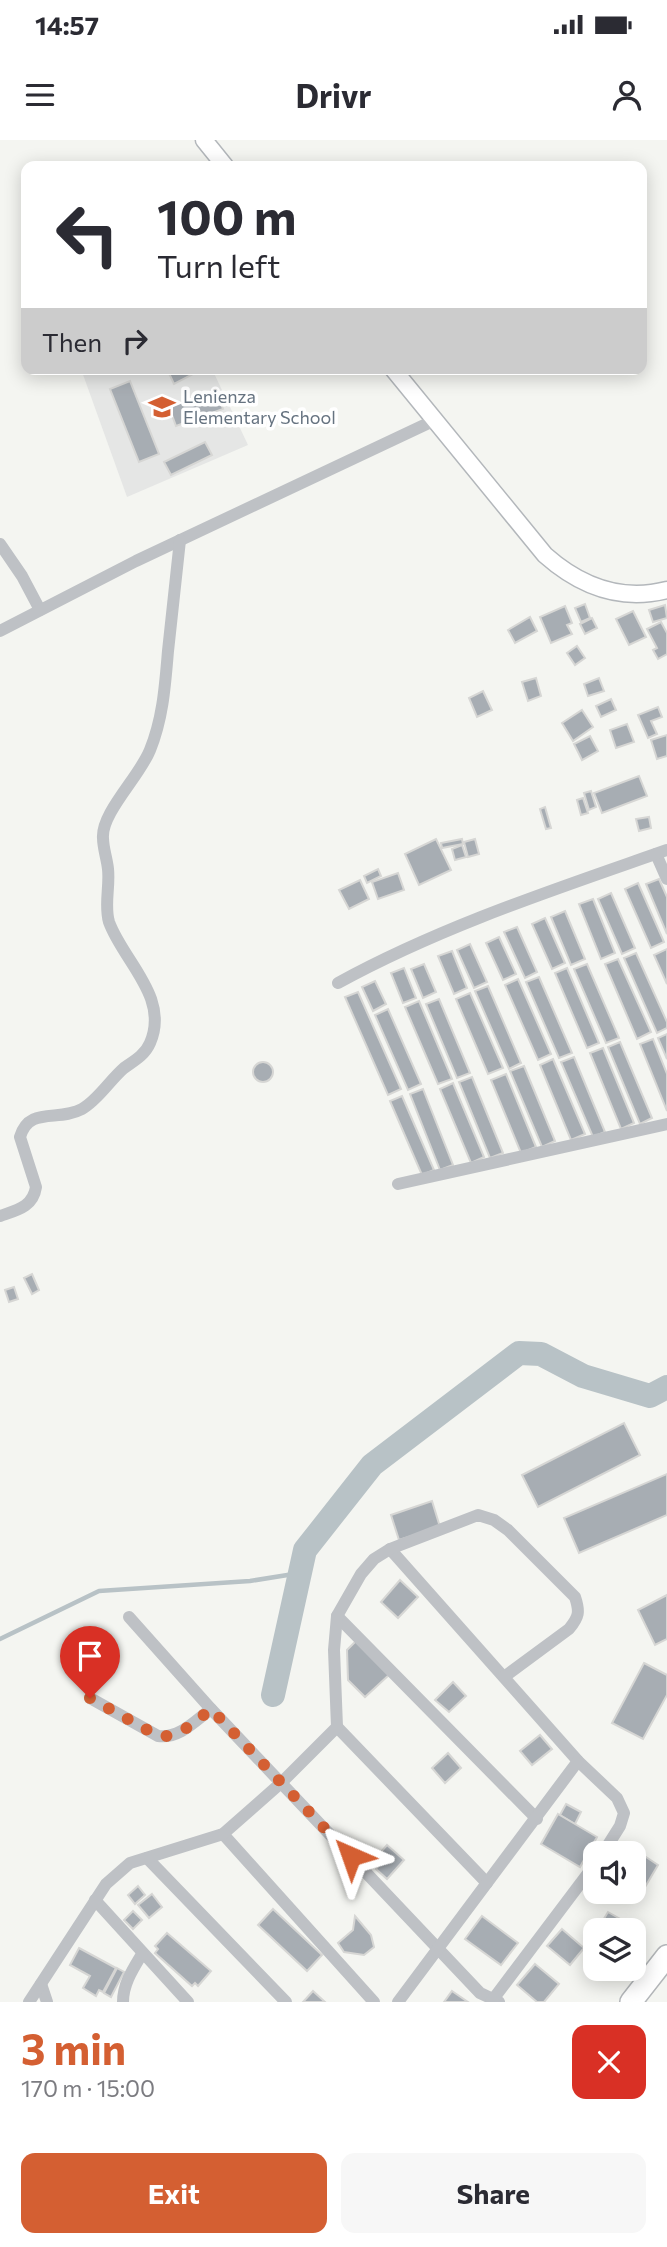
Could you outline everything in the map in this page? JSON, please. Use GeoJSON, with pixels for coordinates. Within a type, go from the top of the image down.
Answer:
{"type":"FeatureCollection","features":[{"type":"Feature","properties":{"kind":"highway"},"geometry":{"type":"LineString","coordinates":[[631,2002],[667,1956]]}},
{"type":"Feature","properties":{"kind":"street"},"geometry":{"type":"LineString","coordinates":[[204,140],[221,161]]}},
{"type":"Feature","properties":{"kind":"street"},"geometry":{"type":"LineString","coordinates":[[398,375],[545,555],[566,574],[592,587],[627,594],[667,590]]}},
{"type":"Feature","properties":{"kind":"street"},"geometry":{"type":"LineString","coordinates":[[0,631],[180,540],[435,420]]}},
{"type":"Feature","properties":{"kind":"street"},"geometry":{"type":"LineString","coordinates":[[0,1216],[28,1205],[35,1196],[36,1187],[20,1136],[28,1120],[36,1116],[72,1113],[85,1107],[112,1079],[142,1055],[150,1045],[154,1033],[154,1012],[147,985],[117,939],[109,921],[106,908],[108,872],[103,828],[109,813],[140,771],[160,722],[180,540]]}},
{"type":"Feature","properties":{"kind":"street"},"geometry":{"type":"LineString","coordinates":[[0,544],[22,576],[40,610]]}},
{"type":"Feature","properties":{"kind":"street"},"geometry":{"type":"LineString","coordinates":[[338,983],[389,955],[443,932],[662,852],[667,879]]}},
{"type":"Feature","properties":{"kind":"street"},"geometry":{"type":"LineString","coordinates":[[398,1184],[667,1124]]}},
{"type":"Feature","properties":{"kind":"street"},"geometry":{"type":"LineString","coordinates":[[486,1883],[337,1727],[334,1650],[337,1616],[361,1574],[374,1559],[390,1549],[478,1515],[494,1520],[508,1530],[575,1597],[580,1609],[578,1619],[569,1629],[504,1677]]}},
{"type":"Feature","properties":{"kind":"street"},"geometry":{"type":"LineString","coordinates":[[390,1549],[578,1761],[617,1798],[624,1813],[611,1841]]}},
{"type":"Feature","properties":{"kind":"street"},"geometry":{"type":"LineString","coordinates":[[337,1616],[537,1819]]}},
{"type":"Feature","properties":{"kind":"street"},"geometry":{"type":"LineString","coordinates":[[129,1617],[211,1709],[489,2000],[583,1879]]}},
{"type":"Feature","properties":{"kind":"street"},"geometry":{"type":"LineString","coordinates":[[90,1698],[158,1736],[169,1738],[211,1709]]}},
{"type":"Feature","properties":{"kind":"street"},"geometry":{"type":"LineString","coordinates":[[29,2002],[95,1900],[118,1871],[130,1863],[223,1834],[282,1782],[337,1727]]}},
{"type":"Feature","properties":{"kind":"street"},"geometry":{"type":"LineString","coordinates":[[398,2002],[578,1761]]}},
{"type":"Feature","properties":{"kind":"street"},"geometry":{"type":"LineString","coordinates":[[223,1834],[374,2002]]}},
{"type":"Feature","properties":{"kind":"street"},"geometry":{"type":"LineString","coordinates":[[147,1858],[286,2002]]}},
{"type":"Feature","properties":{"kind":"street"},"geometry":{"type":"LineString","coordinates":[[95,1900],[188,2002]]}},
{"type":"Feature","properties":{"kind":"street"},"geometry":{"type":"LineString","coordinates":[[123,2002],[123,1992],[142,1954]]}},
{"type":"Feature","properties":{"kind":"street"},"geometry":{"type":"LineString","coordinates":[[41,1984],[47,2002]]}},
{"type":"Feature","properties":{"kind":"shaded area","name":"Lenienza Elementary School"},"geometry":{"type":"Polygon","coordinates":[[[83,375],[215,375],[248,445],[127,497],[83,375]]]}},
{"type":"Feature","properties":{"kind":"building"},"geometry":{"type":"Polygon","coordinates":[[[170,375],[191,375],[174,384],[170,375]]]}},
{"type":"Feature","properties":{"kind":"building"},"geometry":{"type":"Polygon","coordinates":[[[130,381],[159,454],[139,462],[110,389],[130,381]]]}},
{"type":"Feature","properties":{"kind":"building"},"geometry":{"type":"Polygon","coordinates":[[[216,389],[223,409],[176,426],[169,407],[216,389]]]}},
{"type":"Feature","properties":{"kind":"building"},"geometry":{"type":"Polygon","coordinates":[[[205,442],[212,455],[171,475],[164,462],[205,442]]]}},
{"type":"Feature","properties":{"kind":"building"},"geometry":{"type":"Polygon","coordinates":[[[585,604],[590,618],[581,622],[575,608],[585,604]]]}},
{"type":"Feature","properties":{"kind":"building"},"geometry":{"type":"Polygon","coordinates":[[[665,605],[667,618],[653,622],[649,610],[665,605]]]}},
{"type":"Feature","properties":{"kind":"building"},"geometry":{"type":"Polygon","coordinates":[[[565,606],[572,623],[567,625],[572,634],[551,643],[540,617],[565,606]]]}},
{"type":"Feature","properties":{"kind":"building"},"geometry":{"type":"Polygon","coordinates":[[[633,611],[646,637],[629,645],[616,619],[633,611]]]}},
{"type":"Feature","properties":{"kind":"building"},"geometry":{"type":"Polygon","coordinates":[[[530,617],[537,631],[515,643],[508,630],[530,617]]]}},
{"type":"Feature","properties":{"kind":"building"},"geometry":{"type":"Polygon","coordinates":[[[592,618],[597,628],[585,634],[580,624],[592,618]]]}},
{"type":"Feature","properties":{"kind":"building"},"geometry":{"type":"Polygon","coordinates":[[[661,622],[667,633],[667,654],[658,659],[653,650],[657,648],[647,629],[661,622]]]}},
{"type":"Feature","properties":{"kind":"building"},"geometry":{"type":"Polygon","coordinates":[[[577,646],[585,658],[575,665],[567,653],[577,646]]]}},
{"type":"Feature","properties":{"kind":"building"},"geometry":{"type":"Polygon","coordinates":[[[536,678],[541,696],[528,701],[522,682],[536,678]]]}},
{"type":"Feature","properties":{"kind":"building"},"geometry":{"type":"Polygon","coordinates":[[[599,678],[604,691],[588,696],[584,684],[599,678]]]}},
{"type":"Feature","properties":{"kind":"building"},"geometry":{"type":"Polygon","coordinates":[[[483,691],[492,710],[477,717],[469,698],[483,691]]]}},
{"type":"Feature","properties":{"kind":"building"},"geometry":{"type":"Polygon","coordinates":[[[611,699],[616,710],[601,717],[596,706],[611,699]]]}},
{"type":"Feature","properties":{"kind":"building"},"geometry":{"type":"Polygon","coordinates":[[[658,707],[662,717],[651,721],[657,734],[648,738],[638,715],[658,707]]]}},
{"type":"Feature","properties":{"kind":"building"},"geometry":{"type":"Polygon","coordinates":[[[582,710],[593,727],[573,741],[562,723],[582,710]]]}},
{"type":"Feature","properties":{"kind":"building"},"geometry":{"type":"Polygon","coordinates":[[[627,724],[634,742],[616,748],[610,730],[627,724]]]}},
{"type":"Feature","properties":{"kind":"building"},"geometry":{"type":"Polygon","coordinates":[[[667,735],[667,756],[657,759],[651,740],[667,735]]]}},
{"type":"Feature","properties":{"kind":"building"},"geometry":{"type":"Polygon","coordinates":[[[590,736],[598,751],[582,760],[574,744],[590,736]]]}},
{"type":"Feature","properties":{"kind":"building"},"geometry":{"type":"Polygon","coordinates":[[[639,776],[647,796],[602,813],[594,793],[639,776]]]}},
{"type":"Feature","properties":{"kind":"building"},"geometry":{"type":"Polygon","coordinates":[[[591,791],[596,807],[589,810],[584,793],[591,791]]]}},
{"type":"Feature","properties":{"kind":"building"},"geometry":{"type":"Polygon","coordinates":[[[583,798],[588,813],[581,815],[577,800],[583,798]]]}},
{"type":"Feature","properties":{"kind":"building"},"geometry":{"type":"Polygon","coordinates":[[[545,807],[551,828],[546,829],[540,809],[545,807]]]}},
{"type":"Feature","properties":{"kind":"building"},"geometry":{"type":"Polygon","coordinates":[[[649,817],[651,828],[639,831],[636,819],[649,817]]]}},
{"type":"Feature","properties":{"kind":"building"},"geometry":{"type":"Polygon","coordinates":[[[436,839],[451,870],[419,885],[405,854],[436,839]]]}},
{"type":"Feature","properties":{"kind":"building"},"geometry":{"type":"Polygon","coordinates":[[[462,839],[463,844],[442,848],[441,843],[462,839]]]}},
{"type":"Feature","properties":{"kind":"building"},"geometry":{"type":"Polygon","coordinates":[[[475,839],[479,854],[468,857],[464,842],[475,839]]]}},
{"type":"Feature","properties":{"kind":"building"},"geometry":{"type":"Polygon","coordinates":[[[462,845],[466,857],[455,860],[452,849],[462,845]]]}},
{"type":"Feature","properties":{"kind":"building"},"geometry":{"type":"Polygon","coordinates":[[[378,869],[381,876],[367,883],[364,876],[378,869]]]}},
{"type":"Feature","properties":{"kind":"building"},"geometry":{"type":"Polygon","coordinates":[[[398,873],[404,890],[378,899],[372,882],[398,873]]]}},
{"type":"Feature","properties":{"kind":"building"},"geometry":{"type":"Polygon","coordinates":[[[659,879],[667,897],[667,934],[646,884],[659,879]]]}},
{"type":"Feature","properties":{"kind":"building"},"geometry":{"type":"Polygon","coordinates":[[[360,880],[369,899],[349,909],[339,890],[360,880]]]}},
{"type":"Feature","properties":{"kind":"building"},"geometry":{"type":"Polygon","coordinates":[[[638,883],[664,942],[651,948],[625,889],[638,883]]]}},
{"type":"Feature","properties":{"kind":"building"},"geometry":{"type":"Polygon","coordinates":[[[611,893],[635,948],[622,954],[598,899],[611,893]]]}},
{"type":"Feature","properties":{"kind":"building"},"geometry":{"type":"Polygon","coordinates":[[[593,899],[615,953],[601,959],[579,904],[593,899]]]}},
{"type":"Feature","properties":{"kind":"building"},"geometry":{"type":"Polygon","coordinates":[[[565,911],[585,959],[571,965],[551,917],[565,911]]]}},
{"type":"Feature","properties":{"kind":"building"},"geometry":{"type":"Polygon","coordinates":[[[545,918],[565,963],[552,969],[532,924],[545,918]]]}},
{"type":"Feature","properties":{"kind":"building"},"geometry":{"type":"Polygon","coordinates":[[[517,927],[537,972],[525,978],[504,932],[517,927]]]}},
{"type":"Feature","properties":{"kind":"building"},"geometry":{"type":"Polygon","coordinates":[[[499,937],[516,974],[503,980],[486,943],[499,937]]]}},
{"type":"Feature","properties":{"kind":"building"},"geometry":{"type":"Polygon","coordinates":[[[470,944],[487,982],[474,988],[457,950],[470,944]]]}},
{"type":"Feature","properties":{"kind":"building"},"geometry":{"type":"Polygon","coordinates":[[[667,949],[667,984],[654,955],[667,949]]]}},
{"type":"Feature","properties":{"kind":"building"},"geometry":{"type":"Polygon","coordinates":[[[452,951],[467,988],[454,994],[438,956],[452,951]]]}},
{"type":"Feature","properties":{"kind":"building"},"geometry":{"type":"Polygon","coordinates":[[[636,953],[667,1022],[667,1028],[657,1033],[624,958],[636,953]]]}},
{"type":"Feature","properties":{"kind":"building"},"geometry":{"type":"Polygon","coordinates":[[[618,959],[651,1032],[637,1039],[605,964],[618,959]]]}},
{"type":"Feature","properties":{"kind":"building"},"geometry":{"type":"Polygon","coordinates":[[[424,964],[436,992],[423,998],[411,969],[424,964]]]}},
{"type":"Feature","properties":{"kind":"building"},"geometry":{"type":"Polygon","coordinates":[[[587,964],[619,1038],[606,1043],[574,969],[587,964]]]}},
{"type":"Feature","properties":{"kind":"building"},"geometry":{"type":"Polygon","coordinates":[[[404,968],[416,998],[403,1003],[391,973],[404,968]]]}},
{"type":"Feature","properties":{"kind":"building"},"geometry":{"type":"Polygon","coordinates":[[[567,968],[599,1043],[587,1048],[555,973],[567,968]]]}},
{"type":"Feature","properties":{"kind":"building"},"geometry":{"type":"Polygon","coordinates":[[[539,977],[572,1053],[559,1058],[526,982],[539,977]]]}},
{"type":"Feature","properties":{"kind":"building"},"geometry":{"type":"Polygon","coordinates":[[[518,979],[551,1054],[538,1060],[505,985],[518,979]]]}},
{"type":"Feature","properties":{"kind":"building"},"geometry":{"type":"Polygon","coordinates":[[[375,981],[386,1004],[373,1011],[362,987],[375,981]]]}},
{"type":"Feature","properties":{"kind":"building"},"geometry":{"type":"Polygon","coordinates":[[[488,986],[521,1063],[509,1069],[475,991],[488,986]]]}},
{"type":"Feature","properties":{"kind":"building"},"geometry":{"type":"Polygon","coordinates":[[[358,992],[401,1089],[388,1095],[345,997],[358,992]]]}},
{"type":"Feature","properties":{"kind":"building"},"geometry":{"type":"Polygon","coordinates":[[[470,993],[503,1068],[488,1074],[456,999],[470,993]]]}},
{"type":"Feature","properties":{"kind":"building"},"geometry":{"type":"Polygon","coordinates":[[[439,999],[470,1073],[457,1078],[426,1004],[439,999]]]}},
{"type":"Feature","properties":{"kind":"building"},"geometry":{"type":"Polygon","coordinates":[[[419,1001],[452,1079],[438,1084],[405,1007],[419,1001]]]}},
{"type":"Feature","properties":{"kind":"building"},"geometry":{"type":"Polygon","coordinates":[[[388,1009],[421,1084],[408,1090],[375,1015],[388,1009]]]}},
{"type":"Feature","properties":{"kind":"building"},"geometry":{"type":"Polygon","coordinates":[[[667,1034],[667,1059],[658,1038],[667,1034]]]}},
{"type":"Feature","properties":{"kind":"building"},"geometry":{"type":"Polygon","coordinates":[[[653,1039],[667,1074],[667,1111],[640,1044],[653,1039]]]}},
{"type":"Feature","properties":{"kind":"building"},"geometry":{"type":"Polygon","coordinates":[[[620,1042],[652,1118],[640,1124],[608,1047],[620,1042]]]}},
{"type":"Feature","properties":{"kind":"building"},"geometry":{"type":"Polygon","coordinates":[[[603,1048],[634,1123],[621,1129],[590,1053],[603,1048]]]}},
{"type":"Feature","properties":{"kind":"building"},"geometry":{"type":"Polygon","coordinates":[[[574,1057],[605,1132],[593,1137],[561,1062],[574,1057]]]}},
{"type":"Feature","properties":{"kind":"building"},"geometry":{"type":"Polygon","coordinates":[[[553,1059],[585,1134],[571,1140],[540,1065],[553,1059]]]}},
{"type":"Feature","properties":{"kind":"building"},"geometry":{"type":"Polygon","coordinates":[[[263,1062],[270,1065],[273,1072],[270,1079],[263,1082],[256,1079],[253,1072],[256,1065],[263,1062]]]}},
{"type":"Feature","properties":{"kind":"building"},"geometry":{"type":"Polygon","coordinates":[[[524,1066],[555,1141],[542,1147],[510,1071],[524,1066]]]}},
{"type":"Feature","properties":{"kind":"building"},"geometry":{"type":"Polygon","coordinates":[[[506,1074],[536,1147],[521,1153],[491,1080],[506,1074]]]}},
{"type":"Feature","properties":{"kind":"building"},"geometry":{"type":"Polygon","coordinates":[[[472,1077],[503,1153],[490,1158],[459,1082],[472,1077]]]}},
{"type":"Feature","properties":{"kind":"building"},"geometry":{"type":"Polygon","coordinates":[[[453,1083],[484,1157],[471,1163],[440,1089],[453,1083]]]}},
{"type":"Feature","properties":{"kind":"building"},"geometry":{"type":"Polygon","coordinates":[[[423,1089],[453,1165],[440,1170],[410,1094],[423,1089]]]}},
{"type":"Feature","properties":{"kind":"building"},"geometry":{"type":"Polygon","coordinates":[[[402,1096],[434,1170],[422,1175],[390,1101],[402,1096]]]}},
{"type":"Feature","properties":{"kind":"building"},"geometry":{"type":"Polygon","coordinates":[[[32,1274],[39,1290],[32,1294],[24,1278],[32,1274]]]}},
{"type":"Feature","properties":{"kind":"building"},"geometry":{"type":"Polygon","coordinates":[[[14,1287],[18,1299],[9,1302],[5,1290],[14,1287]]]}},
{"type":"Feature","properties":{"kind":"building"},"geometry":{"type":"Polygon","coordinates":[[[624,1423],[640,1455],[538,1507],[522,1475],[624,1423]]]}},
{"type":"Feature","properties":{"kind":"building"},"geometry":{"type":"Polygon","coordinates":[[[667,1474],[667,1515],[579,1553],[564,1518],[667,1474]]]}},
{"type":"Feature","properties":{"kind":"building"},"geometry":{"type":"Polygon","coordinates":[[[432,1501],[440,1527],[399,1540],[391,1515],[432,1501]]]}},
{"type":"Feature","properties":{"kind":"building"},"geometry":{"type":"Polygon","coordinates":[[[400,1580],[418,1597],[398,1618],[381,1602],[400,1580]]]}},
{"type":"Feature","properties":{"kind":"building"},"geometry":{"type":"Polygon","coordinates":[[[667,1595],[667,1639],[655,1645],[638,1610],[667,1595]]]}},
{"type":"Feature","properties":{"kind":"building"},"geometry":{"type":"Polygon","coordinates":[[[356,1641],[390,1674],[365,1697],[348,1680],[347,1650],[356,1641]]]}},
{"type":"Feature","properties":{"kind":"building"},"geometry":{"type":"Polygon","coordinates":[[[644,1663],[667,1675],[667,1695],[643,1739],[612,1723],[644,1663]]]}},
{"type":"Feature","properties":{"kind":"building"},"geometry":{"type":"Polygon","coordinates":[[[453,1682],[466,1696],[449,1712],[435,1700],[453,1682]]]}},
{"type":"Feature","properties":{"kind":"building"},"geometry":{"type":"Polygon","coordinates":[[[540,1735],[552,1749],[532,1765],[520,1751],[540,1735]]]}},
{"type":"Feature","properties":{"kind":"building"},"geometry":{"type":"Polygon","coordinates":[[[448,1753],[461,1768],[445,1783],[432,1768],[448,1753]]]}},
{"type":"Feature","properties":{"kind":"building"},"geometry":{"type":"Polygon","coordinates":[[[566,1804],[581,1812],[575,1824],[560,1815],[566,1804]]]}},
{"type":"Feature","properties":{"kind":"building"},"geometry":{"type":"Polygon","coordinates":[[[558,1814],[597,1837],[595,1841],[583,1841],[583,1862],[580,1867],[541,1844],[558,1814]]]}},
{"type":"Feature","properties":{"kind":"building"},"geometry":{"type":"Polygon","coordinates":[[[387,1845],[404,1860],[387,1879],[376,1869],[379,1865],[374,1860],[387,1845]]]}},
{"type":"Feature","properties":{"kind":"building"},"geometry":{"type":"Polygon","coordinates":[[[646,1857],[658,1865],[646,1885],[646,1857]]]}},
{"type":"Feature","properties":{"kind":"building"},"geometry":{"type":"Polygon","coordinates":[[[138,1886],[145,1895],[135,1904],[128,1895],[138,1886]]]}},
{"type":"Feature","properties":{"kind":"building"},"geometry":{"type":"Polygon","coordinates":[[[152,1894],[162,1907],[149,1918],[138,1905],[152,1894]]]}},
{"type":"Feature","properties":{"kind":"building"},"geometry":{"type":"Polygon","coordinates":[[[273,1909],[322,1955],[307,1971],[258,1925],[273,1909]]]}},
{"type":"Feature","properties":{"kind":"building"},"geometry":{"type":"Polygon","coordinates":[[[133,1911],[142,1920],[133,1929],[124,1920],[133,1911]]]}},
{"type":"Feature","properties":{"kind":"building"},"geometry":{"type":"Polygon","coordinates":[[[608,1912],[618,1918],[604,1918],[608,1912]]]}},
{"type":"Feature","properties":{"kind":"building"},"geometry":{"type":"Polygon","coordinates":[[[355,1916],[371,1935],[374,1947],[364,1955],[344,1952],[338,1943],[353,1930],[355,1916]]]}},
{"type":"Feature","properties":{"kind":"building"},"geometry":{"type":"Polygon","coordinates":[[[482,1916],[518,1943],[501,1965],[465,1939],[482,1916]]]}},
{"type":"Feature","properties":{"kind":"building"},"geometry":{"type":"Polygon","coordinates":[[[562,1929],[583,1949],[570,1965],[547,1946],[562,1929]]]}},
{"type":"Feature","properties":{"kind":"building"},"geometry":{"type":"Polygon","coordinates":[[[167,1933],[211,1971],[198,1986],[195,1983],[192,1986],[155,1953],[158,1949],[155,1946],[167,1933]]]}},
{"type":"Feature","properties":{"kind":"building"},"geometry":{"type":"Polygon","coordinates":[[[79,1948],[116,1968],[103,1992],[99,1990],[96,1996],[83,1988],[90,1976],[70,1965],[79,1948]]]}},
{"type":"Feature","properties":{"kind":"building"},"geometry":{"type":"Polygon","coordinates":[[[535,1964],[559,1984],[544,2002],[537,2002],[517,1985],[535,1964]]]}},
{"type":"Feature","properties":{"kind":"building"},"geometry":{"type":"Polygon","coordinates":[[[117,1968],[124,1972],[111,1997],[104,1993],[117,1968]]]}},
{"type":"Feature","properties":{"kind":"building"},"geometry":{"type":"Polygon","coordinates":[[[313,1991],[325,2002],[303,2002],[313,1991]]]}},
{"type":"Feature","properties":{"kind":"building"},"geometry":{"type":"Polygon","coordinates":[[[452,1991],[468,2002],[444,2002],[452,1991]]]}},
{"type":"Feature","properties":{"kind":"waterway"},"geometry":{"type":"LineString","coordinates":[[273,1695],[305,1550],[372,1465],[519,1353],[541,1354],[583,1376],[650,1396],[667,1387]]}},
{"type":"Feature","properties":{"kind":"waterway"},"geometry":{"type":"LineString","coordinates":[[0,1639],[99,1591],[250,1581],[300,1573]]}},
{"type":"Feature","properties":{"kind":"place","name":"Lenienza Elementary School"},"geometry":{"type":"Point","coordinates":[162,407]}},
{"type":"Feature","properties":{"kind":"route"},"geometry":{"type":"LineString","coordinates":[[90,1698],[158,1736],[169,1738],[211,1709],[351,1856]]}}]}
